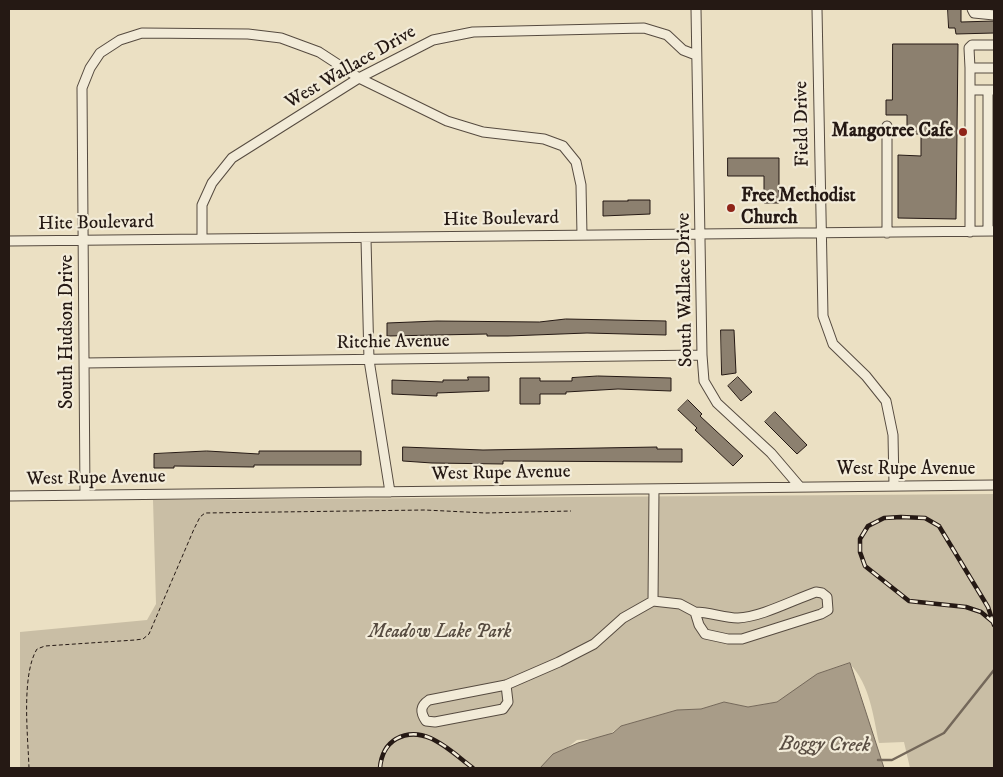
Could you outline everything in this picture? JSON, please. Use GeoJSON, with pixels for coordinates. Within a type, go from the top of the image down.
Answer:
{"type":"FeatureCollection","features":[{"type":"Feature","properties":{"kind":"street","name":"South Wallace Drive"},"geometry":{"type":"LineString","coordinates":[[696,9],[704,381],[717,403],[772,453],[800,487]]}},
{"type":"Feature","properties":{"kind":"street","name":"Field Drive"},"geometry":{"type":"LineString","coordinates":[[817,9],[823,316],[833,344],[866,376],[886,401],[893,436],[894,486]]}},
{"type":"Feature","properties":{"kind":"street"},"geometry":{"type":"LineString","coordinates":[[972,9],[974,13],[994,16]]}},
{"type":"Feature","properties":{"kind":"street","name":"West Wallace Drive"},"geometry":{"type":"LineString","coordinates":[[202,239],[202,206],[212,183],[232,158],[359,78],[433,40],[473,32],[644,28],[667,35],[683,50],[696,55]]}},
{"type":"Feature","properties":{"kind":"street","name":"South Hudson Drive"},"geometry":{"type":"LineString","coordinates":[[84,495],[82,88],[90,68],[100,53],[120,40],[142,33],[248,34],[281,38],[319,52],[359,78]]}},
{"type":"Feature","properties":{"kind":"street"},"geometry":{"type":"LineString","coordinates":[[970,232],[969,48],[972,45],[994,45]]}},
{"type":"Feature","properties":{"kind":"street"},"geometry":{"type":"LineString","coordinates":[[970,68],[994,68]]}},
{"type":"Feature","properties":{"kind":"street"},"geometry":{"type":"LineString","coordinates":[[359,78],[447,121],[483,132],[544,139],[563,146],[576,162],[581,185],[582,235]]}},
{"type":"Feature","properties":{"kind":"street"},"geometry":{"type":"LineString","coordinates":[[970,90],[991,90],[991,231]]}},
{"type":"Feature","properties":{"kind":"street"},"geometry":{"type":"LineString","coordinates":[[887,126],[887,233]]}},
{"type":"Feature","properties":{"kind":"street","name":"Hite Boulevard"},"geometry":{"type":"LineString","coordinates":[[9,241],[366,239],[991,231]]}},
{"type":"Feature","properties":{"kind":"street"},"geometry":{"type":"LineString","coordinates":[[366,239],[369,360],[390,492]]}},
{"type":"Feature","properties":{"kind":"street","name":"Ritchie Avenue"},"geometry":{"type":"LineString","coordinates":[[84,363],[702,355]]}},
{"type":"Feature","properties":{"kind":"street","name":"West Rupe Avenue"},"geometry":{"type":"LineString","coordinates":[[9,496],[994,486]]}},
{"type":"Feature","properties":{"kind":"street"},"geometry":{"type":"LineString","coordinates":[[653,601],[654,489]]}},
{"type":"Feature","properties":{"kind":"street"},"geometry":{"type":"LineString","coordinates":[[506,686],[508,702],[504,709],[435,722],[426,721],[421,711],[424,704],[429,700],[506,686],[594,644],[622,618],[653,601],[680,604],[695,612],[712,612],[736,618],[749,616],[816,592],[822,593],[827,597],[828,604],[828,610],[821,614],[742,639],[728,639],[706,634],[699,625],[695,612]]}},
{"type":"Feature","properties":{"kind":"path"},"geometry":{"type":"LineString","coordinates":[[29,768],[28,674],[37,649],[45,646],[143,639],[149,634],[200,516],[205,513],[425,510],[486,513],[571,511]]}},
{"type":"Feature","properties":{"kind":"green space","name":"Meadow Lake Park"},"geometry":{"type":"Polygon","coordinates":[[[994,494],[994,768],[910,768],[904,742],[879,743],[866,691],[857,672],[850,664],[803,686],[777,702],[748,707],[724,702],[701,709],[677,710],[621,726],[604,738],[577,740],[541,768],[20,768],[20,632],[147,620],[156,604],[153,500],[994,494]]]}},
{"type":"Feature","properties":{"kind":"water"},"geometry":{"type":"Polygon","coordinates":[[[850,663],[884,768],[540,768],[553,754],[578,743],[613,733],[621,726],[677,710],[701,709],[724,702],[748,707],[777,702],[817,674],[850,663]]]}},
{"type":"Feature","properties":{"kind":"building"},"geometry":{"type":"Polygon","coordinates":[[[948,9],[961,9],[961,22],[994,21],[994,33],[956,34],[955,28],[949,28],[948,9]]]}},
{"type":"Feature","properties":{"kind":"building"},"geometry":{"type":"Polygon","coordinates":[[[893,44],[958,44],[956,219],[898,218],[898,155],[921,156],[921,134],[907,134],[907,115],[886,115],[886,100],[892,100],[893,44]]]}},
{"type":"Feature","properties":{"kind":"building"},"geometry":{"type":"Polygon","coordinates":[[[728,158],[779,158],[779,203],[764,203],[764,176],[728,176],[728,158]]]}},
{"type":"Feature","properties":{"kind":"building"},"geometry":{"type":"Polygon","coordinates":[[[650,200],[650,214],[603,216],[603,201],[650,200]]]}},
{"type":"Feature","properties":{"kind":"building"},"geometry":{"type":"Polygon","coordinates":[[[566,319],[666,321],[666,335],[587,333],[508,336],[487,336],[487,334],[387,336],[387,323],[437,321],[539,322],[566,319]]]}},
{"type":"Feature","properties":{"kind":"building"},"geometry":{"type":"Polygon","coordinates":[[[721,330],[734,330],[736,373],[722,375],[721,330]]]}},
{"type":"Feature","properties":{"kind":"building"},"geometry":{"type":"Polygon","coordinates":[[[598,376],[671,378],[671,391],[618,389],[566,392],[566,394],[540,394],[540,404],[520,404],[520,378],[540,378],[540,381],[572,381],[572,378],[598,376]]]}},
{"type":"Feature","properties":{"kind":"building"},"geometry":{"type":"Polygon","coordinates":[[[468,377],[489,377],[489,391],[437,393],[437,396],[392,394],[392,380],[443,382],[443,380],[468,380],[468,377]]]}},
{"type":"Feature","properties":{"kind":"building"},"geometry":{"type":"Polygon","coordinates":[[[738,377],[752,392],[741,401],[728,386],[738,377]]]}},
{"type":"Feature","properties":{"kind":"building"},"geometry":{"type":"Polygon","coordinates":[[[688,400],[702,414],[700,416],[743,456],[733,466],[695,430],[697,428],[678,410],[688,400]]]}},
{"type":"Feature","properties":{"kind":"building"},"geometry":{"type":"Polygon","coordinates":[[[775,412],[807,445],[797,454],[765,422],[775,412]]]}},
{"type":"Feature","properties":{"kind":"building"},"geometry":{"type":"Polygon","coordinates":[[[403,447],[483,450],[657,447],[657,449],[682,449],[682,462],[503,461],[503,464],[432,463],[403,461],[403,447]]]}},
{"type":"Feature","properties":{"kind":"building"},"geometry":{"type":"Polygon","coordinates":[[[207,451],[259,454],[259,451],[361,451],[361,465],[174,466],[174,468],[154,468],[154,454],[207,451]]]}},
{"type":"Feature","properties":{"kind":"waterway","name":"Boggy Creek"},"geometry":{"type":"LineString","coordinates":[[878,760],[892,760],[944,733],[994,670]]}},
{"type":"Feature","properties":{"kind":"railway"},"geometry":{"type":"LineString","coordinates":[[993,622],[981,612],[966,607],[909,601],[865,566],[860,552],[860,539],[868,526],[884,518],[901,517],[925,518],[939,526],[988,607],[994,625]]}},
{"type":"Feature","properties":{"kind":"railway"},"geometry":{"type":"LineString","coordinates":[[380,768],[389,744],[407,735],[417,735],[437,741],[473,768]]}},
{"type":"Feature","properties":{"kind":"place","name":"Mangotree Cafe"},"geometry":{"type":"Point","coordinates":[963,132]}},
{"type":"Feature","properties":{"kind":"place","name":"Free Methodist Church"},"geometry":{"type":"Point","coordinates":[731,208]}}]}
